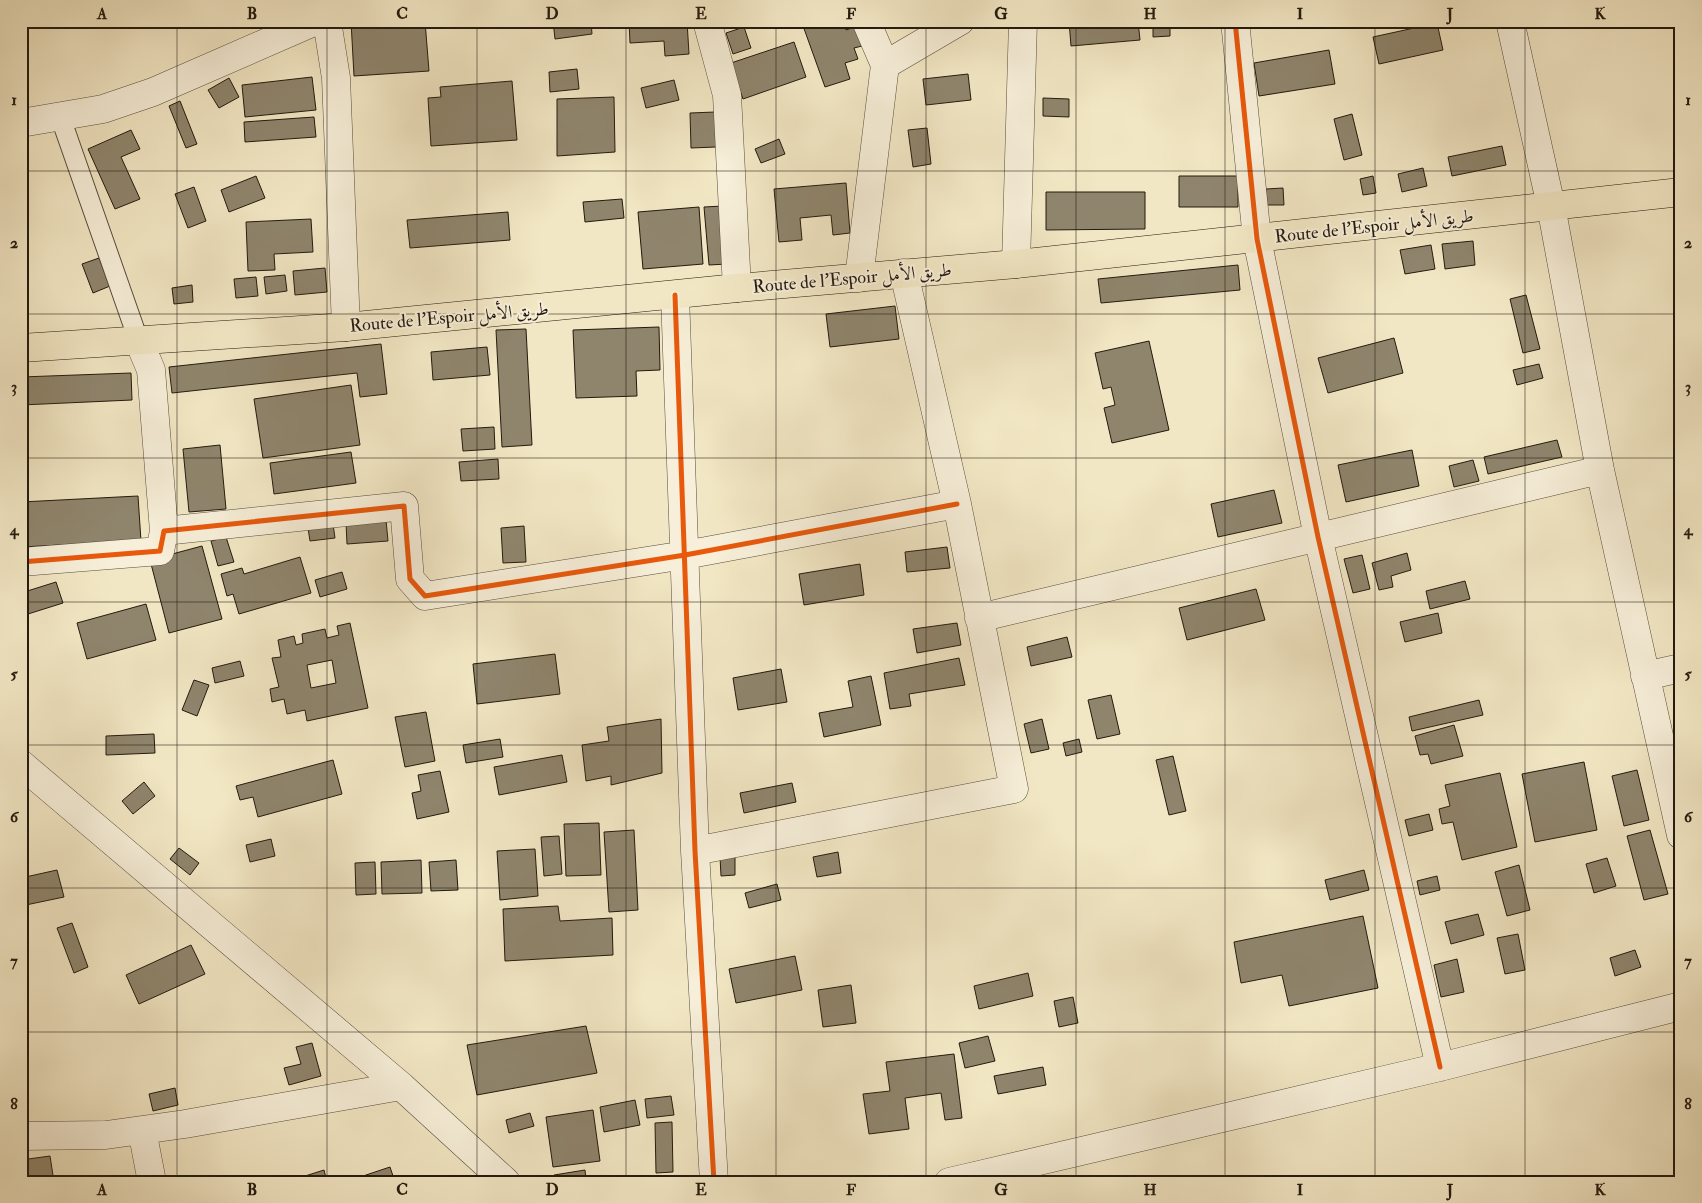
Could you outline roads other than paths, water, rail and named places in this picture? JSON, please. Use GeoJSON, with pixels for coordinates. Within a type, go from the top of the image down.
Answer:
{"type":"FeatureCollection","features":[{"type":"Feature","properties":{"kind":"highway","name":"Route de l’Espoir طريق الأمل"},"geometry":{"type":"LineString","coordinates":[[21,348],[346,327],[737,288],[1016,264],[1681,192]]}},
{"type":"Feature","properties":{"kind":"street"},"geometry":{"type":"LineString","coordinates":[[21,123],[103,108],[153,92],[316,21]]}},
{"type":"Feature","properties":{"kind":"street"},"geometry":{"type":"LineString","coordinates":[[327,21],[336,78],[346,327]]}},
{"type":"Feature","properties":{"kind":"street"},"geometry":{"type":"LineString","coordinates":[[707,21],[727,95],[737,288]]}},
{"type":"Feature","properties":{"kind":"street"},"geometry":{"type":"LineString","coordinates":[[859,278],[885,65],[866,21]]}},
{"type":"Feature","properties":{"kind":"street"},"geometry":{"type":"LineString","coordinates":[[885,65],[960,21]]}},
{"type":"Feature","properties":{"kind":"street"},"geometry":{"type":"LineString","coordinates":[[1016,264],[1023,21]]}},
{"type":"Feature","properties":{"kind":"street"},"geometry":{"type":"LineString","coordinates":[[1235,21],[1257,239],[1318,537],[1440,1067]]}},
{"type":"Feature","properties":{"kind":"street"},"geometry":{"type":"LineString","coordinates":[[1510,21],[1551,206],[1600,470],[1681,835]]}},
{"type":"Feature","properties":{"kind":"street"},"geometry":{"type":"LineString","coordinates":[[696,851],[1014,790],[957,504],[904,273]]}},
{"type":"Feature","properties":{"kind":"street"},"geometry":{"type":"LineString","coordinates":[[675,295],[696,851],[714,1182]]}},
{"type":"Feature","properties":{"kind":"street"},"geometry":{"type":"LineString","coordinates":[[21,562],[160,551],[164,531],[150,370],[138,339]]}},
{"type":"Feature","properties":{"kind":"street"},"geometry":{"type":"LineString","coordinates":[[979,618],[1600,470]]}},
{"type":"Feature","properties":{"kind":"street"},"geometry":{"type":"LineString","coordinates":[[164,531],[404,506],[410,580],[425,596],[685,554],[957,504]]}},
{"type":"Feature","properties":{"kind":"street"},"geometry":{"type":"LineString","coordinates":[[1645,676],[1681,668]]}},
{"type":"Feature","properties":{"kind":"street"},"geometry":{"type":"LineString","coordinates":[[21,764],[401,1086],[506,1182]]}},
{"type":"Feature","properties":{"kind":"street"},"geometry":{"type":"LineString","coordinates":[[949,1182],[1440,1067],[1681,1006]]}},
{"type":"Feature","properties":{"kind":"street"},"geometry":{"type":"LineString","coordinates":[[21,1136],[106,1135],[401,1086]]}},
{"type":"Feature","properties":{"kind":"street"},"geometry":{"type":"LineString","coordinates":[[142,1130],[152,1182]]}},
{"type":"Feature","properties":{"kind":"lane"},"geometry":{"type":"LineString","coordinates":[[60,116],[138,339]]}}]}
